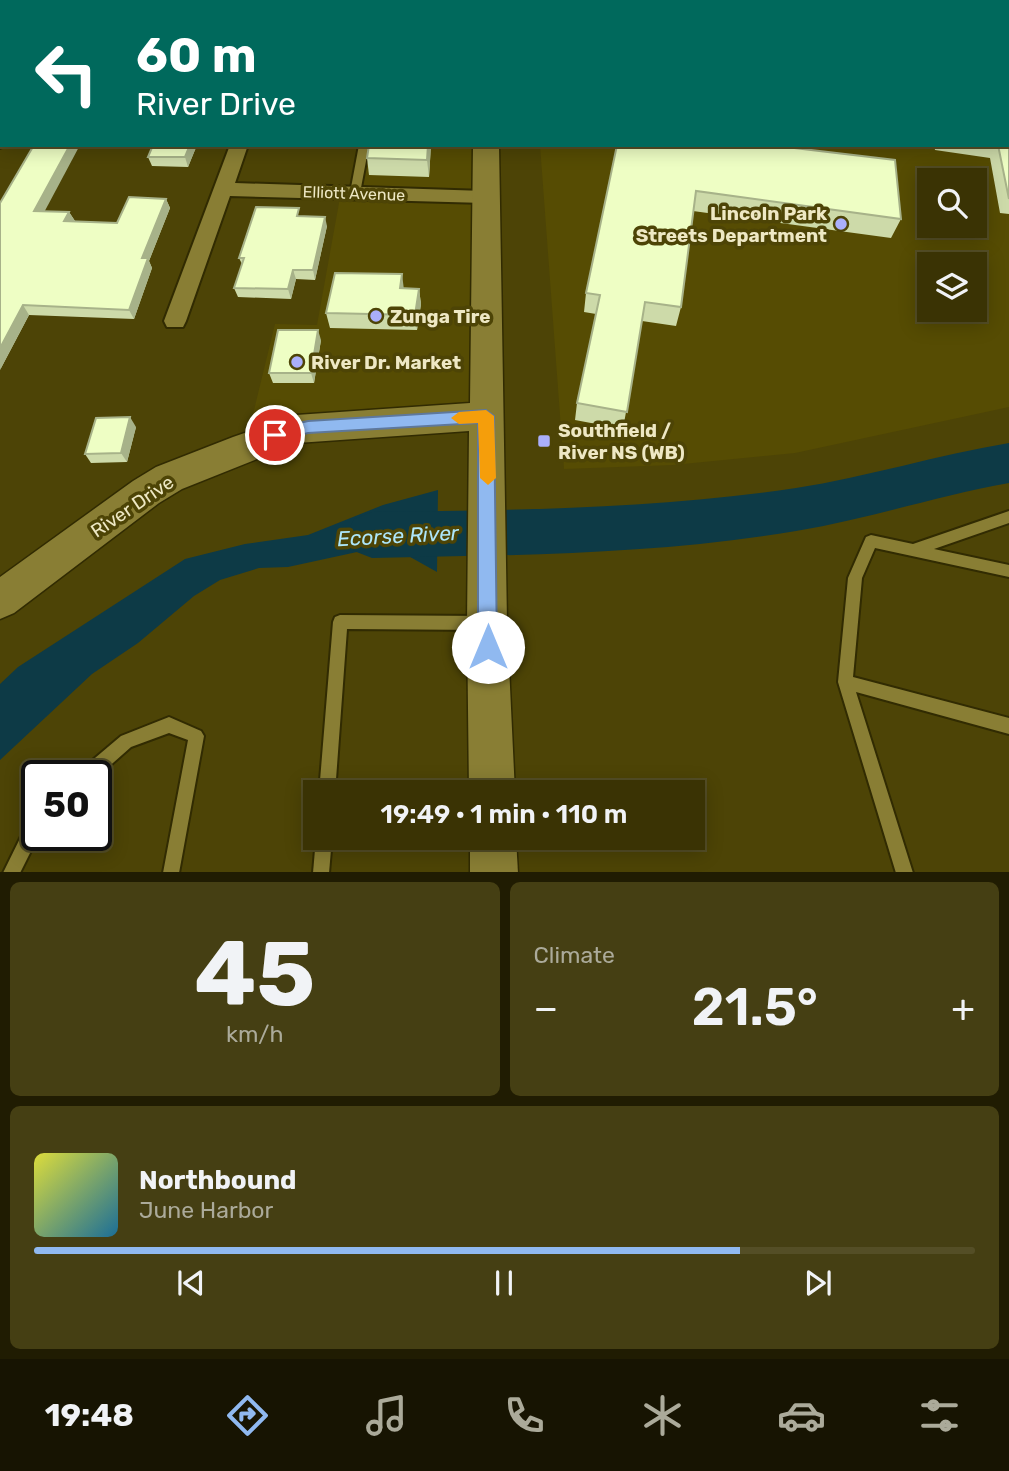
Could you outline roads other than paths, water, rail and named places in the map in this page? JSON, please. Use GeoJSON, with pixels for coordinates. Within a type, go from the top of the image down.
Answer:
{"type":"FeatureCollection","features":[{"type":"Feature","properties":{"kind":"main road"},"geometry":{"type":"LineString","coordinates":[[486,147],[487,623],[492,780]]}},
{"type":"Feature","properties":{"kind":"main road","name":"River Drive"},"geometry":{"type":"LineString","coordinates":[[0,600],[146,492],[169,478],[275,435],[308,427],[486,416]]}},
{"type":"Feature","properties":{"kind":"main road"},"geometry":{"type":"LineString","coordinates":[[494,850],[494,872]]}},
{"type":"Feature","properties":{"kind":"street"},"geometry":{"type":"LineString","coordinates":[[175,321],[238,147]]}},
{"type":"Feature","properties":{"kind":"street","name":"Elliott Avenue"},"geometry":{"type":"LineString","coordinates":[[223,189],[485,197]]}},
{"type":"Feature","properties":{"kind":"lane"},"geometry":{"type":"LineString","coordinates":[[355,193],[364,147]]}},
{"type":"Feature","properties":{"kind":"lane"},"geometry":{"type":"LineString","coordinates":[[913,550],[1009,517]]}},
{"type":"Feature","properties":{"kind":"lane"},"geometry":{"type":"LineString","coordinates":[[905,872],[845,682],[855,578],[871,541],[1009,571]]}},
{"type":"Feature","properties":{"kind":"lane"},"geometry":{"type":"LineString","coordinates":[[328,780],[340,622],[487,623]]}},
{"type":"Feature","properties":{"kind":"lane"},"geometry":{"type":"LineString","coordinates":[[845,682],[1009,726]]}},
{"type":"Feature","properties":{"kind":"lane"},"geometry":{"type":"LineString","coordinates":[[105,760],[126,741],[169,725],[196,736],[171,872]]}},
{"type":"Feature","properties":{"kind":"lane"},"geometry":{"type":"LineString","coordinates":[[321,872],[323,850]]}},
{"type":"Feature","properties":{"kind":"lane"},"geometry":{"type":"LineString","coordinates":[[12,872],[22,851]]}},
{"type":"Feature","properties":{"kind":"water"},"geometry":{"type":"Polygon","coordinates":[[[438,490],[437,572],[403,553],[357,552],[288,567],[259,568],[220,580],[194,596],[138,643],[92,674],[0,760],[0,684],[18,667],[185,559],[245,544],[308,535],[383,505],[438,490]]]}},
{"type":"Feature","properties":{"kind":"waterway","name":"Ecorse River"},"geometry":{"type":"LineString","coordinates":[[372,535],[609,531],[740,517],[799,509],[951,473],[1009,463]]}},
{"type":"Feature","properties":{"kind":"place","name":"Lincoln Park Streets Department"},"geometry":{"type":"Point","coordinates":[841,224]}},
{"type":"Feature","properties":{"kind":"place","name":"Zunga Tire"},"geometry":{"type":"Point","coordinates":[376,316]}},
{"type":"Feature","properties":{"kind":"place","name":"River Dr. Market"},"geometry":{"type":"Point","coordinates":[297,362]}},
{"type":"Feature","properties":{"kind":"place","name":"Southfield / River NS (WB)"},"geometry":{"type":"Point","coordinates":[544,441]}}]}
